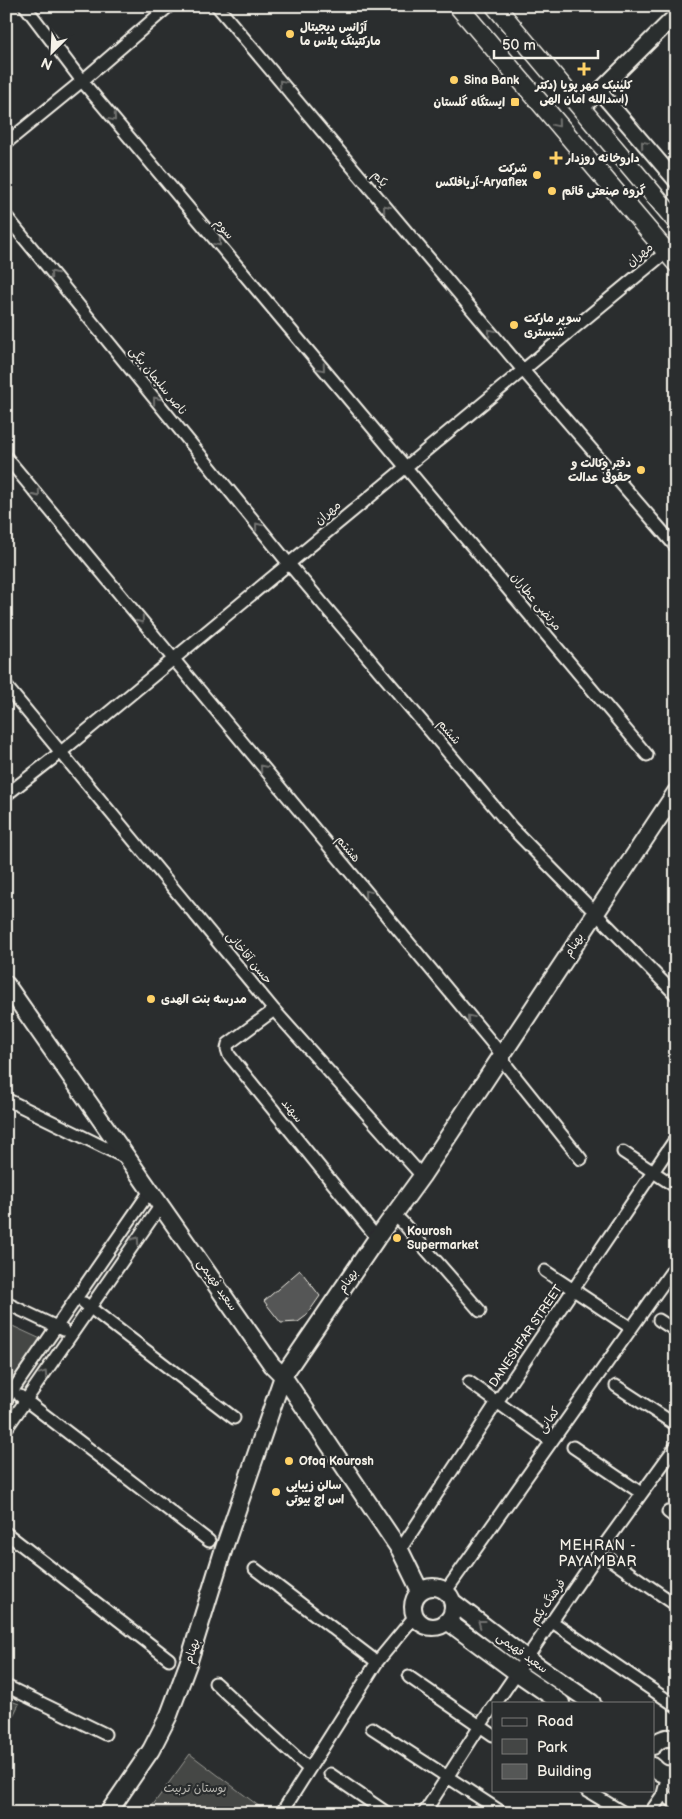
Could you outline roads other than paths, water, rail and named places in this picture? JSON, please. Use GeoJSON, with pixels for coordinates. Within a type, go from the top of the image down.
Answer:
{"type":"FeatureCollection","features":[{"type":"Feature","properties":{"kind":"main road"},"geometry":{"type":"LineString","coordinates":[[458,6],[671,258]]}},
{"type":"Feature","properties":{"kind":"main road"},"geometry":{"type":"LineString","coordinates":[[494,6],[676,221]]}},
{"type":"Feature","properties":{"kind":"main road","name":"بهنام"},"geometry":{"type":"LineString","coordinates":[[108,1813],[151,1750],[169,1715],[283,1376],[377,1238],[504,1060],[596,913],[676,792]]}},
{"type":"Feature","properties":{"kind":"main road","name":"سعید فهیمی"},"geometry":{"type":"LineString","coordinates":[[6,984],[272,1365],[283,1376],[400,1550],[420,1591]]}},
{"type":"Feature","properties":{"kind":"main road"},"geometry":{"type":"LineString","coordinates":[[433,1586],[450,1596],[453,1609],[448,1621],[436,1627],[430,1627],[424,1625],[415,1616],[413,1602],[420,1591],[433,1586]]}},
{"type":"Feature","properties":{"kind":"main road","name":"سعید فهیمی"},"geometry":{"type":"LineString","coordinates":[[450,1596],[526,1658],[591,1702]]}},
{"type":"Feature","properties":{"kind":"main road","name":"سعید فهیمی"},"geometry":{"type":"LineString","coordinates":[[448,1621],[560,1702]]}},
{"type":"Feature","properties":{"kind":"main road"},"geometry":{"type":"LineString","coordinates":[[654,1767],[662,1774],[672,1774]]}},
{"type":"Feature","properties":{"kind":"street","name":"سوم"},"geometry":{"type":"LineString","coordinates":[[25,6],[82,81],[404,467]]}},
{"type":"Feature","properties":{"kind":"street"},"geometry":{"type":"LineString","coordinates":[[6,142],[82,81],[169,6]]}},
{"type":"Feature","properties":{"kind":"street","name":"یکم"},"geometry":{"type":"LineString","coordinates":[[217,6],[522,369],[676,547]]}},
{"type":"Feature","properties":{"kind":"street"},"geometry":{"type":"LineString","coordinates":[[581,109],[676,16]]}},
{"type":"Feature","properties":{"kind":"street"},"geometry":{"type":"LineString","coordinates":[[599,90],[676,181]]}},
{"type":"Feature","properties":{"kind":"street","name":"ناصر سلیمان بیگی"},"geometry":{"type":"LineString","coordinates":[[6,216],[289,564]]}},
{"type":"Feature","properties":{"kind":"street","name":"مهران"},"geometry":{"type":"LineString","coordinates":[[6,795],[289,564],[522,369],[671,258]]}},
{"type":"Feature","properties":{"kind":"street","name":"هشتم"},"geometry":{"type":"LineString","coordinates":[[6,457],[504,1060],[582,1159]]}},
{"type":"Feature","properties":{"kind":"street","name":"مرتضی عطاران"},"geometry":{"type":"LineString","coordinates":[[404,467],[646,755]]}},
{"type":"Feature","properties":{"kind":"street","name":"ششم"},"geometry":{"type":"LineString","coordinates":[[289,564],[512,828],[676,995]]}},
{"type":"Feature","properties":{"kind":"street","name":"حسن آقاخانی"},"geometry":{"type":"LineString","coordinates":[[6,686],[274,1010],[422,1176]]}},
{"type":"Feature","properties":{"kind":"street","name":"سهند"},"geometry":{"type":"LineString","coordinates":[[274,1010],[228,1044],[229,1055],[377,1238]]}},
{"type":"Feature","properties":{"kind":"street"},"geometry":{"type":"LineString","coordinates":[[6,1099],[128,1160]]}},
{"type":"Feature","properties":{"kind":"street","name":"DANESHFAR STREET"},"geometry":{"type":"LineString","coordinates":[[400,1550],[497,1402],[676,1138]]}},
{"type":"Feature","properties":{"kind":"street"},"geometry":{"type":"LineString","coordinates":[[623,1152],[676,1187]]}},
{"type":"Feature","properties":{"kind":"street"},"geometry":{"type":"LineString","coordinates":[[150,1191],[9,1395],[26,1400],[209,1541]]}},
{"type":"Feature","properties":{"kind":"street"},"geometry":{"type":"LineString","coordinates":[[6,1429],[161,1205]]}},
{"type":"Feature","properties":{"kind":"street"},"geometry":{"type":"LineString","coordinates":[[394,1215],[480,1311]]}},
{"type":"Feature","properties":{"kind":"street","name":"کمانی"},"geometry":{"type":"LineString","coordinates":[[450,1596],[551,1441],[676,1265]]}},
{"type":"Feature","properties":{"kind":"street"},"geometry":{"type":"LineString","coordinates":[[545,1271],[631,1328]]}},
{"type":"Feature","properties":{"kind":"street"},"geometry":{"type":"LineString","coordinates":[[76,1298],[234,1418]]}},
{"type":"Feature","properties":{"kind":"street"},"geometry":{"type":"LineString","coordinates":[[6,1303],[71,1334]]}},
{"type":"Feature","properties":{"kind":"street"},"geometry":{"type":"LineString","coordinates":[[659,1320],[676,1331]]}},
{"type":"Feature","properties":{"kind":"street"},"geometry":{"type":"LineString","coordinates":[[469,1382],[551,1441]]}},
{"type":"Feature","properties":{"kind":"street"},"geometry":{"type":"LineString","coordinates":[[616,1386],[676,1425]]}},
{"type":"Feature","properties":{"kind":"street","name":"فرهنگ یکم"},"geometry":{"type":"LineString","coordinates":[[497,1702],[551,1621],[676,1446]]}},
{"type":"Feature","properties":{"kind":"street"},"geometry":{"type":"LineString","coordinates":[[573,1447],[641,1493]]}},
{"type":"Feature","properties":{"kind":"street"},"geometry":{"type":"LineString","coordinates":[[6,1533],[170,1659]]}},
{"type":"Feature","properties":{"kind":"street"},"geometry":{"type":"LineString","coordinates":[[611,1560],[676,1605]]}},
{"type":"Feature","properties":{"kind":"street"},"geometry":{"type":"LineString","coordinates":[[256,1569],[377,1662]]}},
{"type":"Feature","properties":{"kind":"street"},"geometry":{"type":"LineString","coordinates":[[282,1812],[377,1662],[415,1616]]}},
{"type":"Feature","properties":{"kind":"street"},"geometry":{"type":"LineString","coordinates":[[551,1621],[676,1706]]}},
{"type":"Feature","properties":{"kind":"street"},"geometry":{"type":"LineString","coordinates":[[409,1678],[492,1734]]}},
{"type":"Feature","properties":{"kind":"street"},"geometry":{"type":"LineString","coordinates":[[214,1683],[310,1769]]}},
{"type":"Feature","properties":{"kind":"street"},"geometry":{"type":"LineString","coordinates":[[6,1686],[105,1734]]}},
{"type":"Feature","properties":{"kind":"street"},"geometry":{"type":"LineString","coordinates":[[424,1813],[492,1708]]}},
{"type":"Feature","properties":{"kind":"street"},"geometry":{"type":"LineString","coordinates":[[372,1728],[502,1813]]}},
{"type":"Feature","properties":{"kind":"street"},"geometry":{"type":"LineString","coordinates":[[330,1774],[387,1813]]}},
{"type":"Feature","properties":{"kind":"street"},"geometry":{"type":"LineString","coordinates":[[650,1813],[663,1794],[672,1774]]}},
{"type":"Feature","properties":{"kind":"street"},"geometry":{"type":"LineString","coordinates":[[589,1792],[624,1813]]}},
{"type":"Feature","properties":{"kind":"street"},"geometry":{"type":"LineString","coordinates":[[663,1794],[676,1804]]}},
{"type":"Feature","properties":{"kind":"place","name":"آژانس دیجیتال مارکتینگ پلاس ما"},"geometry":{"type":"Point","coordinates":[290,34]}},
{"type":"Feature","properties":{"kind":"place","name":"کلینیک مهر پویا (دکتر اسدالله امان الهی)"},"geometry":{"type":"Point","coordinates":[584,69]}},
{"type":"Feature","properties":{"kind":"place","name":"Sina Bank"},"geometry":{"type":"Point","coordinates":[454,80]}},
{"type":"Feature","properties":{"kind":"place","name":"ایستگاه گلستان"},"geometry":{"type":"Point","coordinates":[515,102]}},
{"type":"Feature","properties":{"kind":"place","name":"داروخانه روزدار"},"geometry":{"type":"Point","coordinates":[556,158]}},
{"type":"Feature","properties":{"kind":"place","name":"شرکت آریافلکس-Aryaflex"},"geometry":{"type":"Point","coordinates":[537,175]}},
{"type":"Feature","properties":{"kind":"place","name":"گروه صنعتی قائم"},"geometry":{"type":"Point","coordinates":[552,191]}},
{"type":"Feature","properties":{"kind":"place","name":"سوپر مارکت شبستری"},"geometry":{"type":"Point","coordinates":[514,325]}},
{"type":"Feature","properties":{"kind":"place","name":"دفتر وکالت و حقوقی عدالت"},"geometry":{"type":"Point","coordinates":[641,470]}},
{"type":"Feature","properties":{"kind":"place","name":"مدرسه بنت الهدی"},"geometry":{"type":"Point","coordinates":[151,999]}},
{"type":"Feature","properties":{"kind":"place","name":"Kourosh Supermarket"},"geometry":{"type":"Point","coordinates":[397,1238]}},
{"type":"Feature","properties":{"kind":"place","name":"Ofoq Kourosh"},"geometry":{"type":"Point","coordinates":[289,1461]}},
{"type":"Feature","properties":{"kind":"place","name":"سالن زیبایی اس اچ بیوتی"},"geometry":{"type":"Point","coordinates":[276,1492]}},
{"type":"Feature","properties":{"kind":"district","name":"MEHRAN - PAYAMBAR"},"geometry":{"type":"Point","coordinates":[598,1554]}},
{"type":"Feature","properties":{"kind":"park label","name":"بوستان تربیت"},"geometry":{"type":"Point","coordinates":[195,1788]}}]}
